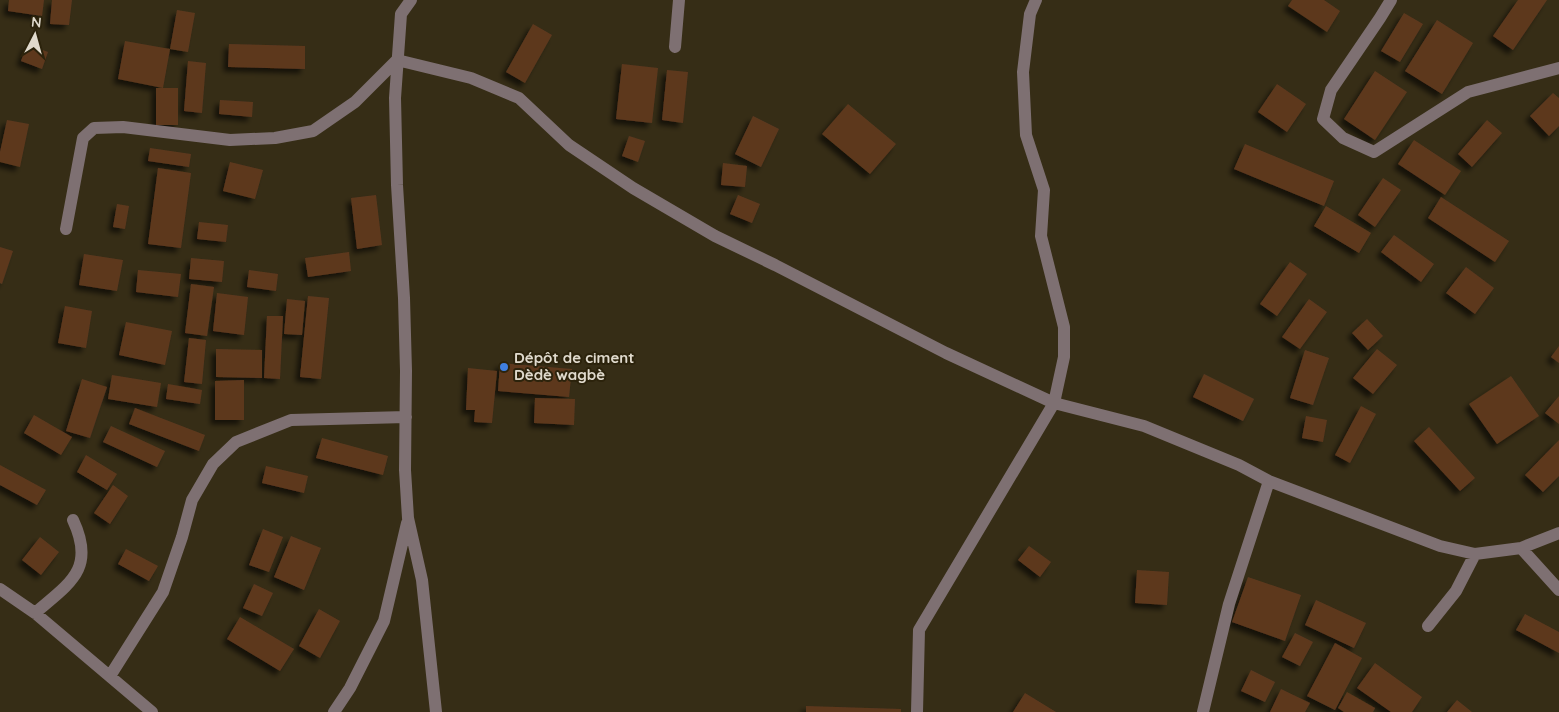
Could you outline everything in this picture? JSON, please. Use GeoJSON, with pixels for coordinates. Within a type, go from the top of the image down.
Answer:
{"type":"FeatureCollection","features":[{"type":"Feature","properties":{"kind":"street"},"geometry":{"type":"LineString","coordinates":[[411,0],[401,14],[400,45],[397,60],[395,135],[404,298],[405,470],[408,518],[422,580],[436,712]]}},
{"type":"Feature","properties":{"kind":"street"},"geometry":{"type":"LineString","coordinates":[[675,47],[679,0]]}},
{"type":"Feature","properties":{"kind":"street"},"geometry":{"type":"LineString","coordinates":[[917,712],[919,630],[1054,403],[1064,357],[1064,327],[1041,236],[1044,190],[1026,134],[1023,72],[1030,14],[1036,0]]}},
{"type":"Feature","properties":{"kind":"street"},"geometry":{"type":"LineString","coordinates":[[1391,0],[1330,90],[1323,118],[1343,138],[1374,152],[1468,92],[1559,68]]}},
{"type":"Feature","properties":{"kind":"street"},"geometry":{"type":"LineString","coordinates":[[66,230],[83,138],[94,128],[122,126],[230,140],[275,138],[313,131],[355,102],[397,60]]}},
{"type":"Feature","properties":{"kind":"street"},"geometry":{"type":"LineString","coordinates":[[397,60],[471,78],[519,98],[569,145],[633,188],[715,236],[946,353],[1054,403],[1144,426],[1239,465],[1269,481],[1440,546],[1475,554],[1521,548],[1559,533]]}},
{"type":"Feature","properties":{"kind":"street"},"geometry":{"type":"LineString","coordinates":[[110,676],[164,592],[192,500],[213,464],[236,442],[291,420],[406,417]]}},
{"type":"Feature","properties":{"kind":"street"},"geometry":{"type":"LineString","coordinates":[[1203,712],[1229,604],[1269,481]]}},
{"type":"Feature","properties":{"kind":"street"},"geometry":{"type":"LineString","coordinates":[[334,712],[350,688],[384,621],[408,518]]}},
{"type":"Feature","properties":{"kind":"street"},"geometry":{"type":"LineString","coordinates":[[35,613],[65,588],[76,574],[82,560],[79,532],[73,520]]}},
{"type":"Feature","properties":{"kind":"street"},"geometry":{"type":"LineString","coordinates":[[1521,548],[1559,590]]}},
{"type":"Feature","properties":{"kind":"street"},"geometry":{"type":"LineString","coordinates":[[1428,626],[1456,591],[1475,554]]}},
{"type":"Feature","properties":{"kind":"street"},"geometry":{"type":"LineString","coordinates":[[0,589],[35,613],[152,712]]}},
{"type":"Feature","properties":{"kind":"building"},"geometry":{"type":"Polygon","coordinates":[[[9,0],[44,0],[42,16],[8,11],[9,0]]]}},
{"type":"Feature","properties":{"kind":"building"},"geometry":{"type":"Polygon","coordinates":[[[52,0],[72,0],[69,25],[50,24],[52,0]]]}},
{"type":"Feature","properties":{"kind":"building"},"geometry":{"type":"Polygon","coordinates":[[[1292,0],[1324,0],[1340,11],[1327,32],[1288,6],[1292,0]]]}},
{"type":"Feature","properties":{"kind":"building"},"geometry":{"type":"Polygon","coordinates":[[[1518,0],[1547,0],[1513,50],[1493,36],[1518,0]]]}},
{"type":"Feature","properties":{"kind":"building"},"geometry":{"type":"Polygon","coordinates":[[[177,10],[195,13],[188,52],[170,49],[177,10]]]}},
{"type":"Feature","properties":{"kind":"building"},"geometry":{"type":"Polygon","coordinates":[[[1404,13],[1423,24],[1400,62],[1381,51],[1404,13]]]}},
{"type":"Feature","properties":{"kind":"building"},"geometry":{"type":"Polygon","coordinates":[[[1437,20],[1473,43],[1442,94],[1405,71],[1437,20]]]}},
{"type":"Feature","properties":{"kind":"building"},"geometry":{"type":"Polygon","coordinates":[[[533,24],[552,35],[525,83],[506,72],[533,24]]]}},
{"type":"Feature","properties":{"kind":"building"},"geometry":{"type":"Polygon","coordinates":[[[125,41],[170,49],[163,88],[118,79],[125,41]]]}},
{"type":"Feature","properties":{"kind":"building"},"geometry":{"type":"Polygon","coordinates":[[[27,44],[48,52],[42,69],[21,61],[27,44]]]}},
{"type":"Feature","properties":{"kind":"building"},"geometry":{"type":"Polygon","coordinates":[[[229,44],[305,46],[305,69],[228,67],[229,44]]]}},
{"type":"Feature","properties":{"kind":"building"},"geometry":{"type":"Polygon","coordinates":[[[188,61],[206,63],[202,113],[184,111],[188,61]]]}},
{"type":"Feature","properties":{"kind":"building"},"geometry":{"type":"Polygon","coordinates":[[[622,64],[658,68],[652,123],[616,119],[622,64]]]}},
{"type":"Feature","properties":{"kind":"building"},"geometry":{"type":"Polygon","coordinates":[[[667,70],[688,72],[683,123],[662,120],[667,70]]]}},
{"type":"Feature","properties":{"kind":"building"},"geometry":{"type":"Polygon","coordinates":[[[1375,71],[1407,92],[1375,140],[1344,119],[1375,71]]]}},
{"type":"Feature","properties":{"kind":"building"},"geometry":{"type":"Polygon","coordinates":[[[1277,84],[1306,104],[1287,132],[1258,112],[1277,84]]]}},
{"type":"Feature","properties":{"kind":"building"},"geometry":{"type":"Polygon","coordinates":[[[156,88],[178,88],[178,125],[156,125],[156,88]]]}},
{"type":"Feature","properties":{"kind":"building"},"geometry":{"type":"Polygon","coordinates":[[[1553,93],[1559,98],[1559,126],[1549,136],[1530,116],[1553,93]]]}},
{"type":"Feature","properties":{"kind":"building"},"geometry":{"type":"Polygon","coordinates":[[[220,100],[253,102],[252,117],[219,114],[220,100]]]}},
{"type":"Feature","properties":{"kind":"building"},"geometry":{"type":"Polygon","coordinates":[[[848,104],[896,144],[870,174],[822,134],[848,104]]]}},
{"type":"Feature","properties":{"kind":"building"},"geometry":{"type":"Polygon","coordinates":[[[753,116],[779,129],[761,167],[735,154],[753,116]]]}},
{"type":"Feature","properties":{"kind":"building"},"geometry":{"type":"Polygon","coordinates":[[[7,120],[29,124],[20,167],[0,162],[0,152],[7,120]]]}},
{"type":"Feature","properties":{"kind":"building"},"geometry":{"type":"Polygon","coordinates":[[[1487,120],[1502,133],[1472,167],[1458,154],[1487,120]]]}},
{"type":"Feature","properties":{"kind":"building"},"geometry":{"type":"Polygon","coordinates":[[[629,136],[645,141],[638,162],[622,156],[629,136]]]}},
{"type":"Feature","properties":{"kind":"building"},"geometry":{"type":"Polygon","coordinates":[[[1414,140],[1461,171],[1445,195],[1398,164],[1414,140]]]}},
{"type":"Feature","properties":{"kind":"building"},"geometry":{"type":"Polygon","coordinates":[[[1245,144],[1334,181],[1324,206],[1234,169],[1245,144]]]}},
{"type":"Feature","properties":{"kind":"building"},"geometry":{"type":"Polygon","coordinates":[[[150,148],[191,154],[189,167],[148,161],[150,148]]]}},
{"type":"Feature","properties":{"kind":"building"},"geometry":{"type":"Polygon","coordinates":[[[230,162],[263,170],[255,199],[223,191],[230,162]]]}},
{"type":"Feature","properties":{"kind":"building"},"geometry":{"type":"Polygon","coordinates":[[[723,163],[747,166],[745,187],[721,185],[723,163]]]}},
{"type":"Feature","properties":{"kind":"building"},"geometry":{"type":"Polygon","coordinates":[[[158,168],[191,173],[181,248],[148,244],[158,168]]]}},
{"type":"Feature","properties":{"kind":"building"},"geometry":{"type":"Polygon","coordinates":[[[1383,178],[1401,190],[1375,227],[1358,215],[1383,178]]]}},
{"type":"Feature","properties":{"kind":"building"},"geometry":{"type":"Polygon","coordinates":[[[376,195],[382,245],[357,249],[351,198],[376,195]]]}},
{"type":"Feature","properties":{"kind":"building"},"geometry":{"type":"Polygon","coordinates":[[[738,195],[760,204],[752,223],[730,214],[738,195]]]}},
{"type":"Feature","properties":{"kind":"building"},"geometry":{"type":"Polygon","coordinates":[[[1441,197],[1509,241],[1495,262],[1428,218],[1441,197]]]}},
{"type":"Feature","properties":{"kind":"building"},"geometry":{"type":"Polygon","coordinates":[[[117,204],[129,206],[125,229],[113,227],[117,204]]]}},
{"type":"Feature","properties":{"kind":"building"},"geometry":{"type":"Polygon","coordinates":[[[1326,206],[1371,233],[1359,253],[1314,226],[1326,206]]]}},
{"type":"Feature","properties":{"kind":"building"},"geometry":{"type":"Polygon","coordinates":[[[199,222],[228,225],[226,242],[197,239],[199,222]]]}},
{"type":"Feature","properties":{"kind":"building"},"geometry":{"type":"Polygon","coordinates":[[[1394,235],[1434,264],[1421,282],[1381,252],[1394,235]]]}},
{"type":"Feature","properties":{"kind":"building"},"geometry":{"type":"Polygon","coordinates":[[[0,247],[13,251],[2,284],[0,283],[0,247]]]}},
{"type":"Feature","properties":{"kind":"building"},"geometry":{"type":"Polygon","coordinates":[[[349,252],[351,271],[308,277],[305,258],[349,252]]]}},
{"type":"Feature","properties":{"kind":"building"},"geometry":{"type":"Polygon","coordinates":[[[84,254],[123,260],[117,291],[79,285],[84,254]]]}},
{"type":"Feature","properties":{"kind":"building"},"geometry":{"type":"Polygon","coordinates":[[[191,258],[224,261],[222,282],[189,279],[191,258]]]}},
{"type":"Feature","properties":{"kind":"building"},"geometry":{"type":"Polygon","coordinates":[[[1290,262],[1307,274],[1277,316],[1260,304],[1290,262]]]}},
{"type":"Feature","properties":{"kind":"building"},"geometry":{"type":"Polygon","coordinates":[[[1466,267],[1494,288],[1475,314],[1446,293],[1466,267]]]}},
{"type":"Feature","properties":{"kind":"building"},"geometry":{"type":"Polygon","coordinates":[[[138,270],[181,274],[178,297],[136,292],[138,270]]]}},
{"type":"Feature","properties":{"kind":"building"},"geometry":{"type":"Polygon","coordinates":[[[249,270],[278,274],[276,291],[247,287],[249,270]]]}},
{"type":"Feature","properties":{"kind":"building"},"geometry":{"type":"Polygon","coordinates":[[[191,284],[214,287],[207,336],[185,333],[191,284]]]}},
{"type":"Feature","properties":{"kind":"building"},"geometry":{"type":"Polygon","coordinates":[[[217,293],[248,297],[244,335],[213,331],[217,293]]]}},
{"type":"Feature","properties":{"kind":"building"},"geometry":{"type":"Polygon","coordinates":[[[308,296],[329,298],[321,379],[300,377],[308,296]]]}},
{"type":"Feature","properties":{"kind":"building"},"geometry":{"type":"Polygon","coordinates":[[[287,299],[305,301],[302,335],[284,334],[287,299]]]}},
{"type":"Feature","properties":{"kind":"building"},"geometry":{"type":"Polygon","coordinates":[[[1309,299],[1327,312],[1300,349],[1282,337],[1309,299]]]}},
{"type":"Feature","properties":{"kind":"building"},"geometry":{"type":"Polygon","coordinates":[[[65,306],[92,311],[86,348],[58,343],[65,306]]]}},
{"type":"Feature","properties":{"kind":"building"},"geometry":{"type":"Polygon","coordinates":[[[267,316],[283,316],[280,379],[264,378],[267,316]]]}},
{"type":"Feature","properties":{"kind":"building"},"geometry":{"type":"Polygon","coordinates":[[[1367,319],[1383,336],[1368,350],[1352,333],[1367,319]]]}},
{"type":"Feature","properties":{"kind":"building"},"geometry":{"type":"Polygon","coordinates":[[[126,322],[172,331],[165,365],[119,355],[126,322]]]}},
{"type":"Feature","properties":{"kind":"building"},"geometry":{"type":"Polygon","coordinates":[[[189,338],[206,340],[202,384],[184,382],[189,338]]]}},
{"type":"Feature","properties":{"kind":"building"},"geometry":{"type":"Polygon","coordinates":[[[1559,346],[1559,363],[1551,357],[1559,346]]]}},
{"type":"Feature","properties":{"kind":"building"},"geometry":{"type":"Polygon","coordinates":[[[216,349],[262,350],[262,378],[216,377],[216,349]]]}},
{"type":"Feature","properties":{"kind":"building"},"geometry":{"type":"Polygon","coordinates":[[[1377,349],[1397,365],[1373,394],[1353,378],[1377,349]]]}},
{"type":"Feature","properties":{"kind":"building"},"geometry":{"type":"Polygon","coordinates":[[[1305,350],[1329,358],[1313,405],[1290,398],[1305,350]]]}},
{"type":"Feature","properties":{"kind":"building"},"geometry":{"type":"Polygon","coordinates":[[[500,363],[572,369],[569,397],[498,391],[500,363]]]}},
{"type":"Feature","properties":{"kind":"building"},"geometry":{"type":"Polygon","coordinates":[[[468,368],[497,371],[492,423],[474,422],[475,410],[466,410],[468,368]]]}},
{"type":"Feature","properties":{"kind":"building"},"geometry":{"type":"Polygon","coordinates":[[[1204,374],[1254,399],[1243,421],[1193,397],[1204,374]]]}},
{"type":"Feature","properties":{"kind":"building"},"geometry":{"type":"Polygon","coordinates":[[[112,375],[161,383],[157,407],[108,399],[112,375]]]}},
{"type":"Feature","properties":{"kind":"building"},"geometry":{"type":"Polygon","coordinates":[[[1511,376],[1539,416],[1497,444],[1469,404],[1511,376]]]}},
{"type":"Feature","properties":{"kind":"building"},"geometry":{"type":"Polygon","coordinates":[[[82,379],[107,387],[90,438],[66,431],[82,379]]]}},
{"type":"Feature","properties":{"kind":"building"},"geometry":{"type":"Polygon","coordinates":[[[244,380],[244,420],[215,420],[215,381],[244,380]]]}},
{"type":"Feature","properties":{"kind":"building"},"geometry":{"type":"Polygon","coordinates":[[[168,384],[202,390],[200,404],[166,399],[168,384]]]}},
{"type":"Feature","properties":{"kind":"building"},"geometry":{"type":"Polygon","coordinates":[[[1559,396],[1559,424],[1545,413],[1559,396]]]}},
{"type":"Feature","properties":{"kind":"building"},"geometry":{"type":"Polygon","coordinates":[[[535,398],[575,399],[574,425],[534,423],[535,398]]]}},
{"type":"Feature","properties":{"kind":"building"},"geometry":{"type":"Polygon","coordinates":[[[1361,406],[1376,414],[1350,463],[1335,455],[1361,406]]]}},
{"type":"Feature","properties":{"kind":"building"},"geometry":{"type":"Polygon","coordinates":[[[135,408],[205,435],[199,451],[129,424],[135,408]]]}},
{"type":"Feature","properties":{"kind":"building"},"geometry":{"type":"Polygon","coordinates":[[[34,415],[72,437],[61,455],[24,433],[34,415]]]}},
{"type":"Feature","properties":{"kind":"building"},"geometry":{"type":"Polygon","coordinates":[[[1306,416],[1327,420],[1323,442],[1302,438],[1306,416]]]}},
{"type":"Feature","properties":{"kind":"building"},"geometry":{"type":"Polygon","coordinates":[[[111,426],[165,451],[157,467],[103,442],[111,426]]]}},
{"type":"Feature","properties":{"kind":"building"},"geometry":{"type":"Polygon","coordinates":[[[1429,427],[1475,478],[1460,491],[1414,441],[1429,427]]]}},
{"type":"Feature","properties":{"kind":"building"},"geometry":{"type":"Polygon","coordinates":[[[322,438],[388,456],[383,475],[316,458],[322,438]]]}},
{"type":"Feature","properties":{"kind":"building"},"geometry":{"type":"Polygon","coordinates":[[[1559,440],[1559,476],[1543,492],[1525,475],[1559,440]]]}},
{"type":"Feature","properties":{"kind":"building"},"geometry":{"type":"Polygon","coordinates":[[[86,455],[117,474],[107,490],[77,472],[86,455]]]}},
{"type":"Feature","properties":{"kind":"building"},"geometry":{"type":"Polygon","coordinates":[[[0,465],[46,490],[37,505],[0,485],[0,465]]]}},
{"type":"Feature","properties":{"kind":"building"},"geometry":{"type":"Polygon","coordinates":[[[266,466],[308,476],[304,493],[262,483],[266,466]]]}},
{"type":"Feature","properties":{"kind":"building"},"geometry":{"type":"Polygon","coordinates":[[[113,485],[128,496],[110,524],[94,513],[113,485]]]}},
{"type":"Feature","properties":{"kind":"building"},"geometry":{"type":"Polygon","coordinates":[[[263,529],[283,537],[269,572],[249,565],[263,529]]]}},
{"type":"Feature","properties":{"kind":"building"},"geometry":{"type":"Polygon","coordinates":[[[291,536],[321,548],[304,590],[274,577],[291,536]]]}},
{"type":"Feature","properties":{"kind":"building"},"geometry":{"type":"Polygon","coordinates":[[[40,537],[59,552],[41,575],[22,560],[40,537]]]}},
{"type":"Feature","properties":{"kind":"building"},"geometry":{"type":"Polygon","coordinates":[[[1029,546],[1051,562],[1040,577],[1018,560],[1029,546]]]}},
{"type":"Feature","properties":{"kind":"building"},"geometry":{"type":"Polygon","coordinates":[[[126,549],[158,566],[149,581],[118,564],[126,549]]]}},
{"type":"Feature","properties":{"kind":"building"},"geometry":{"type":"Polygon","coordinates":[[[1137,570],[1169,572],[1167,605],[1135,603],[1137,570]]]}},
{"type":"Feature","properties":{"kind":"building"},"geometry":{"type":"Polygon","coordinates":[[[1248,577],[1301,595],[1285,641],[1232,622],[1248,577]]]}},
{"type":"Feature","properties":{"kind":"building"},"geometry":{"type":"Polygon","coordinates":[[[254,584],[273,593],[262,616],[243,608],[254,584]]]}},
{"type":"Feature","properties":{"kind":"building"},"geometry":{"type":"Polygon","coordinates":[[[1316,600],[1366,623],[1354,648],[1305,625],[1316,600]]]}},
{"type":"Feature","properties":{"kind":"building"},"geometry":{"type":"Polygon","coordinates":[[[319,609],[340,621],[320,658],[299,646],[319,609]]]}},
{"type":"Feature","properties":{"kind":"building"},"geometry":{"type":"Polygon","coordinates":[[[1525,614],[1559,632],[1559,653],[1516,630],[1525,614]]]}},
{"type":"Feature","properties":{"kind":"building"},"geometry":{"type":"Polygon","coordinates":[[[240,617],[294,649],[280,671],[227,639],[240,617]]]}},
{"type":"Feature","properties":{"kind":"building"},"geometry":{"type":"Polygon","coordinates":[[[1295,633],[1313,642],[1300,666],[1282,657],[1295,633]]]}},
{"type":"Feature","properties":{"kind":"building"},"geometry":{"type":"Polygon","coordinates":[[[1335,643],[1362,658],[1335,710],[1307,696],[1335,643]]]}},
{"type":"Feature","properties":{"kind":"building"},"geometry":{"type":"Polygon","coordinates":[[[1375,663],[1422,697],[1412,712],[1391,712],[1357,688],[1375,663]]]}},
{"type":"Feature","properties":{"kind":"building"},"geometry":{"type":"Polygon","coordinates":[[[1251,670],[1275,682],[1265,702],[1241,691],[1251,670]]]}},
{"type":"Feature","properties":{"kind":"building"},"geometry":{"type":"Polygon","coordinates":[[[1281,689],[1310,703],[1305,712],[1270,712],[1281,689]]]}},
{"type":"Feature","properties":{"kind":"building"},"geometry":{"type":"Polygon","coordinates":[[[1347,692],[1375,708],[1373,712],[1344,712],[1338,708],[1347,692]]]}},
{"type":"Feature","properties":{"kind":"building"},"geometry":{"type":"Polygon","coordinates":[[[1025,693],[1056,712],[1013,712],[1025,693]]]}},
{"type":"Feature","properties":{"kind":"building"},"geometry":{"type":"Polygon","coordinates":[[[1457,700],[1472,712],[1447,712],[1457,700]]]}},
{"type":"Feature","properties":{"kind":"building"},"geometry":{"type":"Polygon","coordinates":[[[806,706],[901,709],[901,712],[806,712],[806,706]]]}},
{"type":"Feature","properties":{"kind":"place","name":"Dépôt de ciment Dèdè wagbè"},"geometry":{"type":"Point","coordinates":[504,367]}}]}
